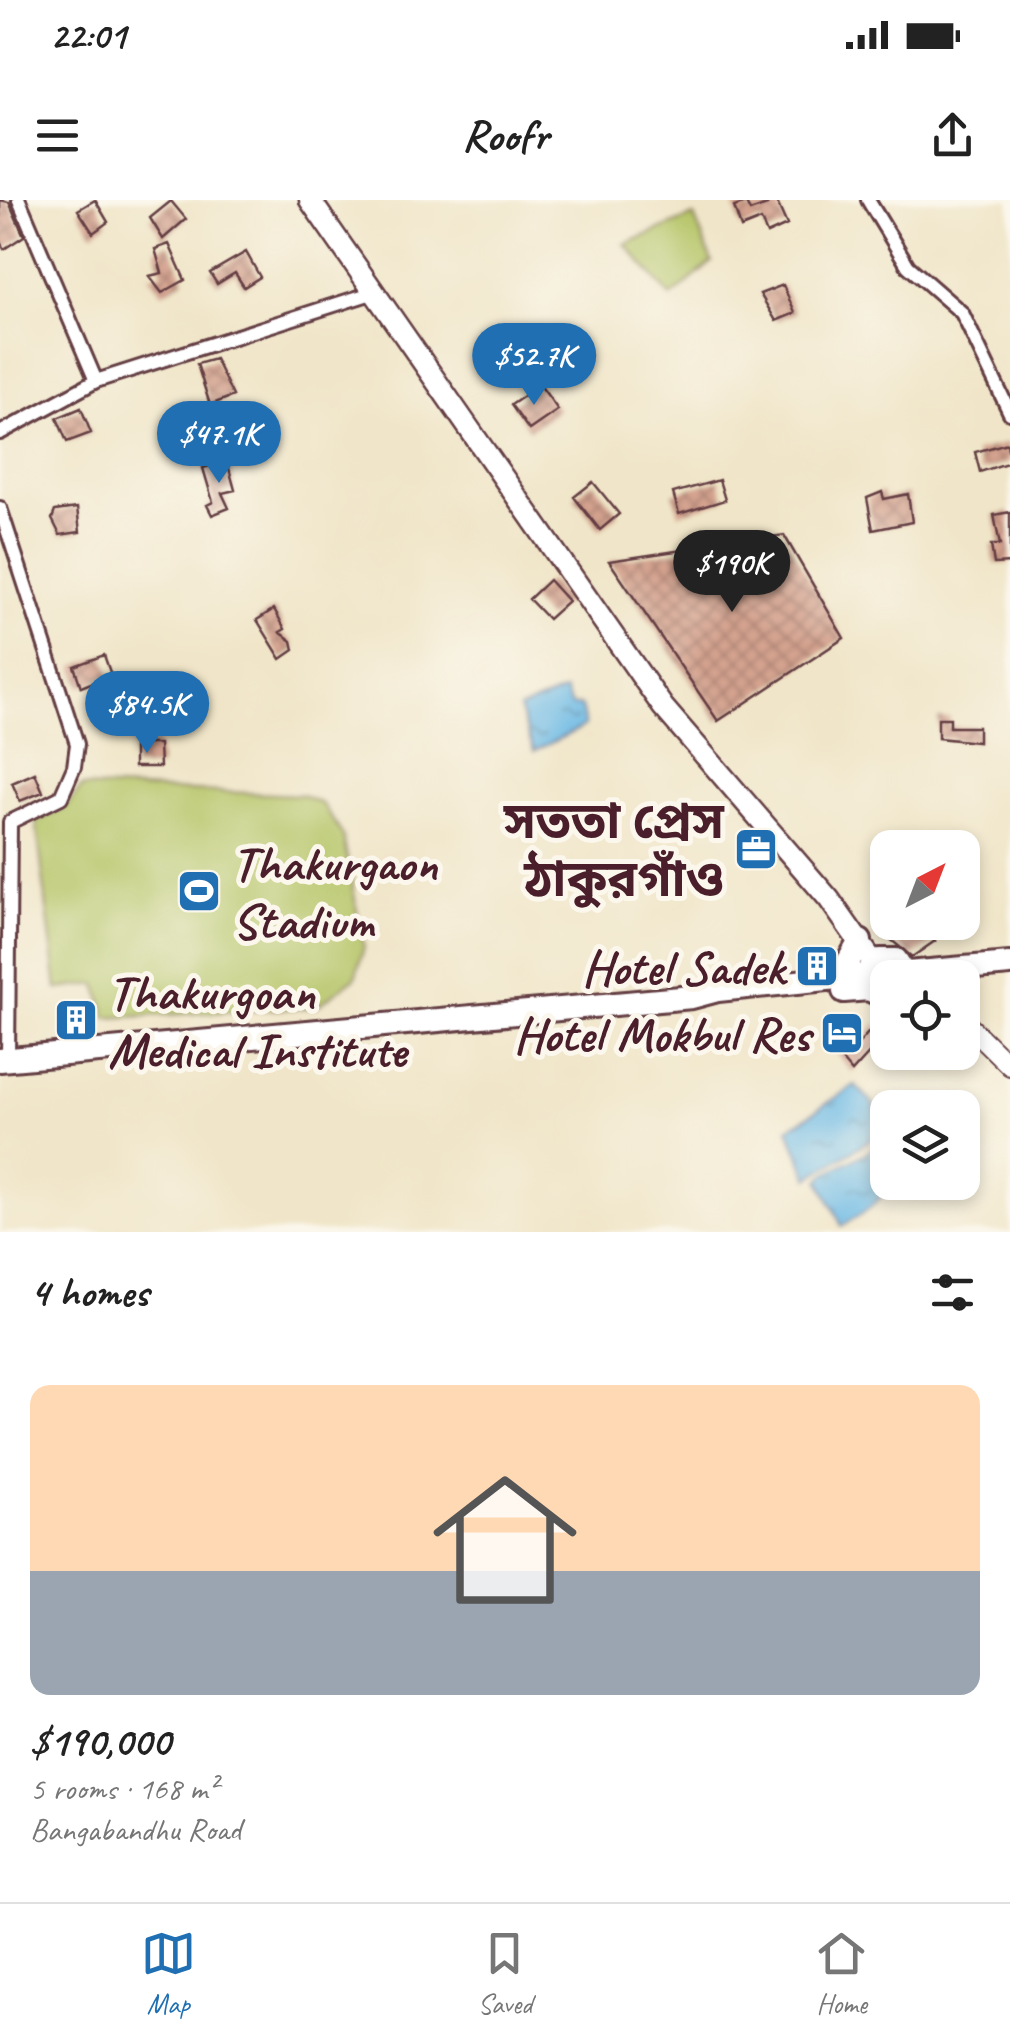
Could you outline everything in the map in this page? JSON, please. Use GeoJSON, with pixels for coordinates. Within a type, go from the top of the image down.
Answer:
{"type":"FeatureCollection","features":[{"type":"Feature","properties":{"kind":"highway"},"geometry":{"type":"LineString","coordinates":[[839,978],[860,941]]}},
{"type":"Feature","properties":{"kind":"highway"},"geometry":{"type":"LineString","coordinates":[[980,967],[1010,964]]}},
{"type":"Feature","properties":{"kind":"highway"},"geometry":{"type":"LineString","coordinates":[[980,978],[1010,976]]}},
{"type":"Feature","properties":{"kind":"highway"},"geometry":{"type":"LineString","coordinates":[[4,1059],[870,977]]}},
{"type":"Feature","properties":{"kind":"highway"},"geometry":{"type":"LineString","coordinates":[[692,997],[717,1002],[870,978]]}},
{"type":"Feature","properties":{"kind":"main road"},"geometry":{"type":"LineString","coordinates":[[310,200],[663,707],[860,941],[870,962]]}},
{"type":"Feature","properties":{"kind":"main road"},"geometry":{"type":"LineString","coordinates":[[326,200],[674,700],[838,891],[870,962]]}},
{"type":"Feature","properties":{"kind":"main road"},"geometry":{"type":"LineString","coordinates":[[980,1037],[1010,1066]]}},
{"type":"Feature","properties":{"kind":"street"},"geometry":{"type":"LineString","coordinates":[[20,200],[96,382]]}},
{"type":"Feature","properties":{"kind":"street"},"geometry":{"type":"LineString","coordinates":[[868,200],[908,266],[962,313],[1010,413]]}},
{"type":"Feature","properties":{"kind":"street"},"geometry":{"type":"LineString","coordinates":[[0,433],[96,382],[375,292]]}},
{"type":"Feature","properties":{"kind":"street"},"geometry":{"type":"LineString","coordinates":[[0,508],[77,744],[68,787],[61,797],[10,822],[4,1059]]}},
{"type":"Feature","properties":{"kind":"green space"},"geometry":{"type":"Polygon","coordinates":[[[694,216],[712,262],[671,297],[625,244],[694,216]]]}},
{"type":"Feature","properties":{"kind":"green space","name":"Thakurgaon Stadium"},"geometry":{"type":"Polygon","coordinates":[[[82,787],[302,795],[322,804],[343,836],[364,947],[355,978],[316,1007],[107,1018],[97,984],[57,989],[36,821],[64,809],[82,787]]]}},
{"type":"Feature","properties":{"kind":"water"},"geometry":{"type":"Polygon","coordinates":[[[565,691],[571,706],[581,706],[585,726],[534,751],[519,709],[565,691]]]}},
{"type":"Feature","properties":{"kind":"water"},"geometry":{"type":"Polygon","coordinates":[[[855,1085],[870,1100],[870,1140],[809,1178],[788,1129],[855,1085]]]}},
{"type":"Feature","properties":{"kind":"water"},"geometry":{"type":"Polygon","coordinates":[[[870,1151],[870,1200],[878,1200],[842,1226],[820,1181],[826,1173],[870,1151]]]}},
{"type":"Feature","properties":{"kind":"building"},"geometry":{"type":"Polygon","coordinates":[[[0,200],[9,202],[24,236],[4,249],[0,242],[0,200]]]}},
{"type":"Feature","properties":{"kind":"building"},"geometry":{"type":"Polygon","coordinates":[[[95,200],[108,222],[93,233],[78,210],[95,200]]]}},
{"type":"Feature","properties":{"kind":"building"},"geometry":{"type":"Polygon","coordinates":[[[765,200],[776,200],[787,225],[767,234],[761,220],[741,228],[734,207],[746,203],[750,211],[767,205],[765,200]]]}},
{"type":"Feature","properties":{"kind":"building"},"geometry":{"type":"Polygon","coordinates":[[[171,201],[186,219],[163,239],[150,218],[171,201]]]}},
{"type":"Feature","properties":{"kind":"building"},"geometry":{"type":"Polygon","coordinates":[[[169,244],[185,280],[162,293],[149,276],[162,273],[155,249],[169,244]]]}},
{"type":"Feature","properties":{"kind":"building"},"geometry":{"type":"Polygon","coordinates":[[[246,252],[260,277],[244,287],[235,273],[217,284],[210,273],[246,252]]]}},
{"type":"Feature","properties":{"kind":"building"},"geometry":{"type":"Polygon","coordinates":[[[783,285],[795,313],[776,321],[760,294],[783,285]]]}},
{"type":"Feature","properties":{"kind":"building"},"geometry":{"type":"Polygon","coordinates":[[[215,359],[233,396],[210,405],[197,364],[215,359]]]}},
{"type":"Feature","properties":{"kind":"building"},"geometry":{"type":"Polygon","coordinates":[[[540,385],[558,410],[529,430],[511,405],[540,385]]]}},
{"type":"Feature","properties":{"kind":"building"},"geometry":{"type":"Polygon","coordinates":[[[81,408],[91,433],[67,442],[57,418],[81,408]]]}},
{"type":"Feature","properties":{"kind":"building"},"geometry":{"type":"Polygon","coordinates":[[[1007,443],[1010,462],[980,472],[975,452],[1007,443]]]}},
{"type":"Feature","properties":{"kind":"building"},"geometry":{"type":"Polygon","coordinates":[[[227,461],[235,490],[222,493],[229,508],[212,515],[207,505],[213,502],[203,468],[227,461]]]}},
{"type":"Feature","properties":{"kind":"building"},"geometry":{"type":"Polygon","coordinates":[[[719,480],[725,500],[679,514],[673,493],[719,480]]]}},
{"type":"Feature","properties":{"kind":"building"},"geometry":{"type":"Polygon","coordinates":[[[593,482],[619,514],[600,530],[574,497],[593,482]]]}},
{"type":"Feature","properties":{"kind":"building"},"geometry":{"type":"Polygon","coordinates":[[[882,492],[884,499],[908,494],[912,522],[873,530],[867,498],[882,492]]]}},
{"type":"Feature","properties":{"kind":"building"},"geometry":{"type":"Polygon","coordinates":[[[77,508],[80,532],[60,535],[52,519],[55,511],[77,508]]]}},
{"type":"Feature","properties":{"kind":"building"},"geometry":{"type":"Polygon","coordinates":[[[1010,512],[1010,563],[994,564],[991,545],[1000,545],[994,515],[1010,512]]]}},
{"type":"Feature","properties":{"kind":"building"},"geometry":{"type":"Polygon","coordinates":[[[784,535],[844,638],[718,721],[609,561],[784,535]]]}},
{"type":"Feature","properties":{"kind":"building"},"geometry":{"type":"Polygon","coordinates":[[[549,580],[568,601],[548,619],[529,599],[549,580]]]}},
{"type":"Feature","properties":{"kind":"building"},"geometry":{"type":"Polygon","coordinates":[[[274,609],[285,629],[280,632],[292,641],[294,650],[281,659],[257,620],[274,609]]]}},
{"type":"Feature","properties":{"kind":"building"},"geometry":{"type":"Polygon","coordinates":[[[104,655],[111,675],[81,687],[74,666],[104,655]]]}},
{"type":"Feature","properties":{"kind":"building"},"geometry":{"type":"Polygon","coordinates":[[[938,718],[950,718],[950,727],[978,727],[978,742],[938,738],[938,718]]]}},
{"type":"Feature","properties":{"kind":"building"},"geometry":{"type":"Polygon","coordinates":[[[134,744],[159,744],[160,767],[134,767],[134,744]]]}},
{"type":"Feature","properties":{"kind":"building"},"geometry":{"type":"Polygon","coordinates":[[[35,773],[43,792],[20,801],[12,783],[35,773]]]}},
{"type":"Feature","properties":{"kind":"building"},"geometry":{"type":"Polygon","coordinates":[[[891,940],[935,941],[912,957],[891,940]]]}},
{"type":"Feature","properties":{"kind":"building","name":"Thakurgoan Medical Institute"},"geometry":{"type":"Polygon","coordinates":[[[82,1005],[91,1032],[64,1035],[64,1009],[82,1005]]]}},
{"type":"Feature","properties":{"kind":"building"},"geometry":{"type":"Polygon","coordinates":[[[870,1031],[870,1052],[852,1072],[834,1051],[851,1037],[859,1043],[870,1031]]]}},
{"type":"Feature","properties":{"kind":"place","name":"সততা প্রেস ঠাকুরগাঁও"},"geometry":{"type":"Point","coordinates":[756,849]}},
{"type":"Feature","properties":{"kind":"place","name":"Thakurgaon Stadium"},"geometry":{"type":"Point","coordinates":[199,891]}},
{"type":"Feature","properties":{"kind":"place","name":"Hotel Sadek"},"geometry":{"type":"Point","coordinates":[817,966]}},
{"type":"Feature","properties":{"kind":"place","name":"Thakurgoan Medical Institute"},"geometry":{"type":"Point","coordinates":[76,1020]}},
{"type":"Feature","properties":{"kind":"place","name":"Hotel Mokbul Res"},"geometry":{"type":"Point","coordinates":[842,1033]}}]}
